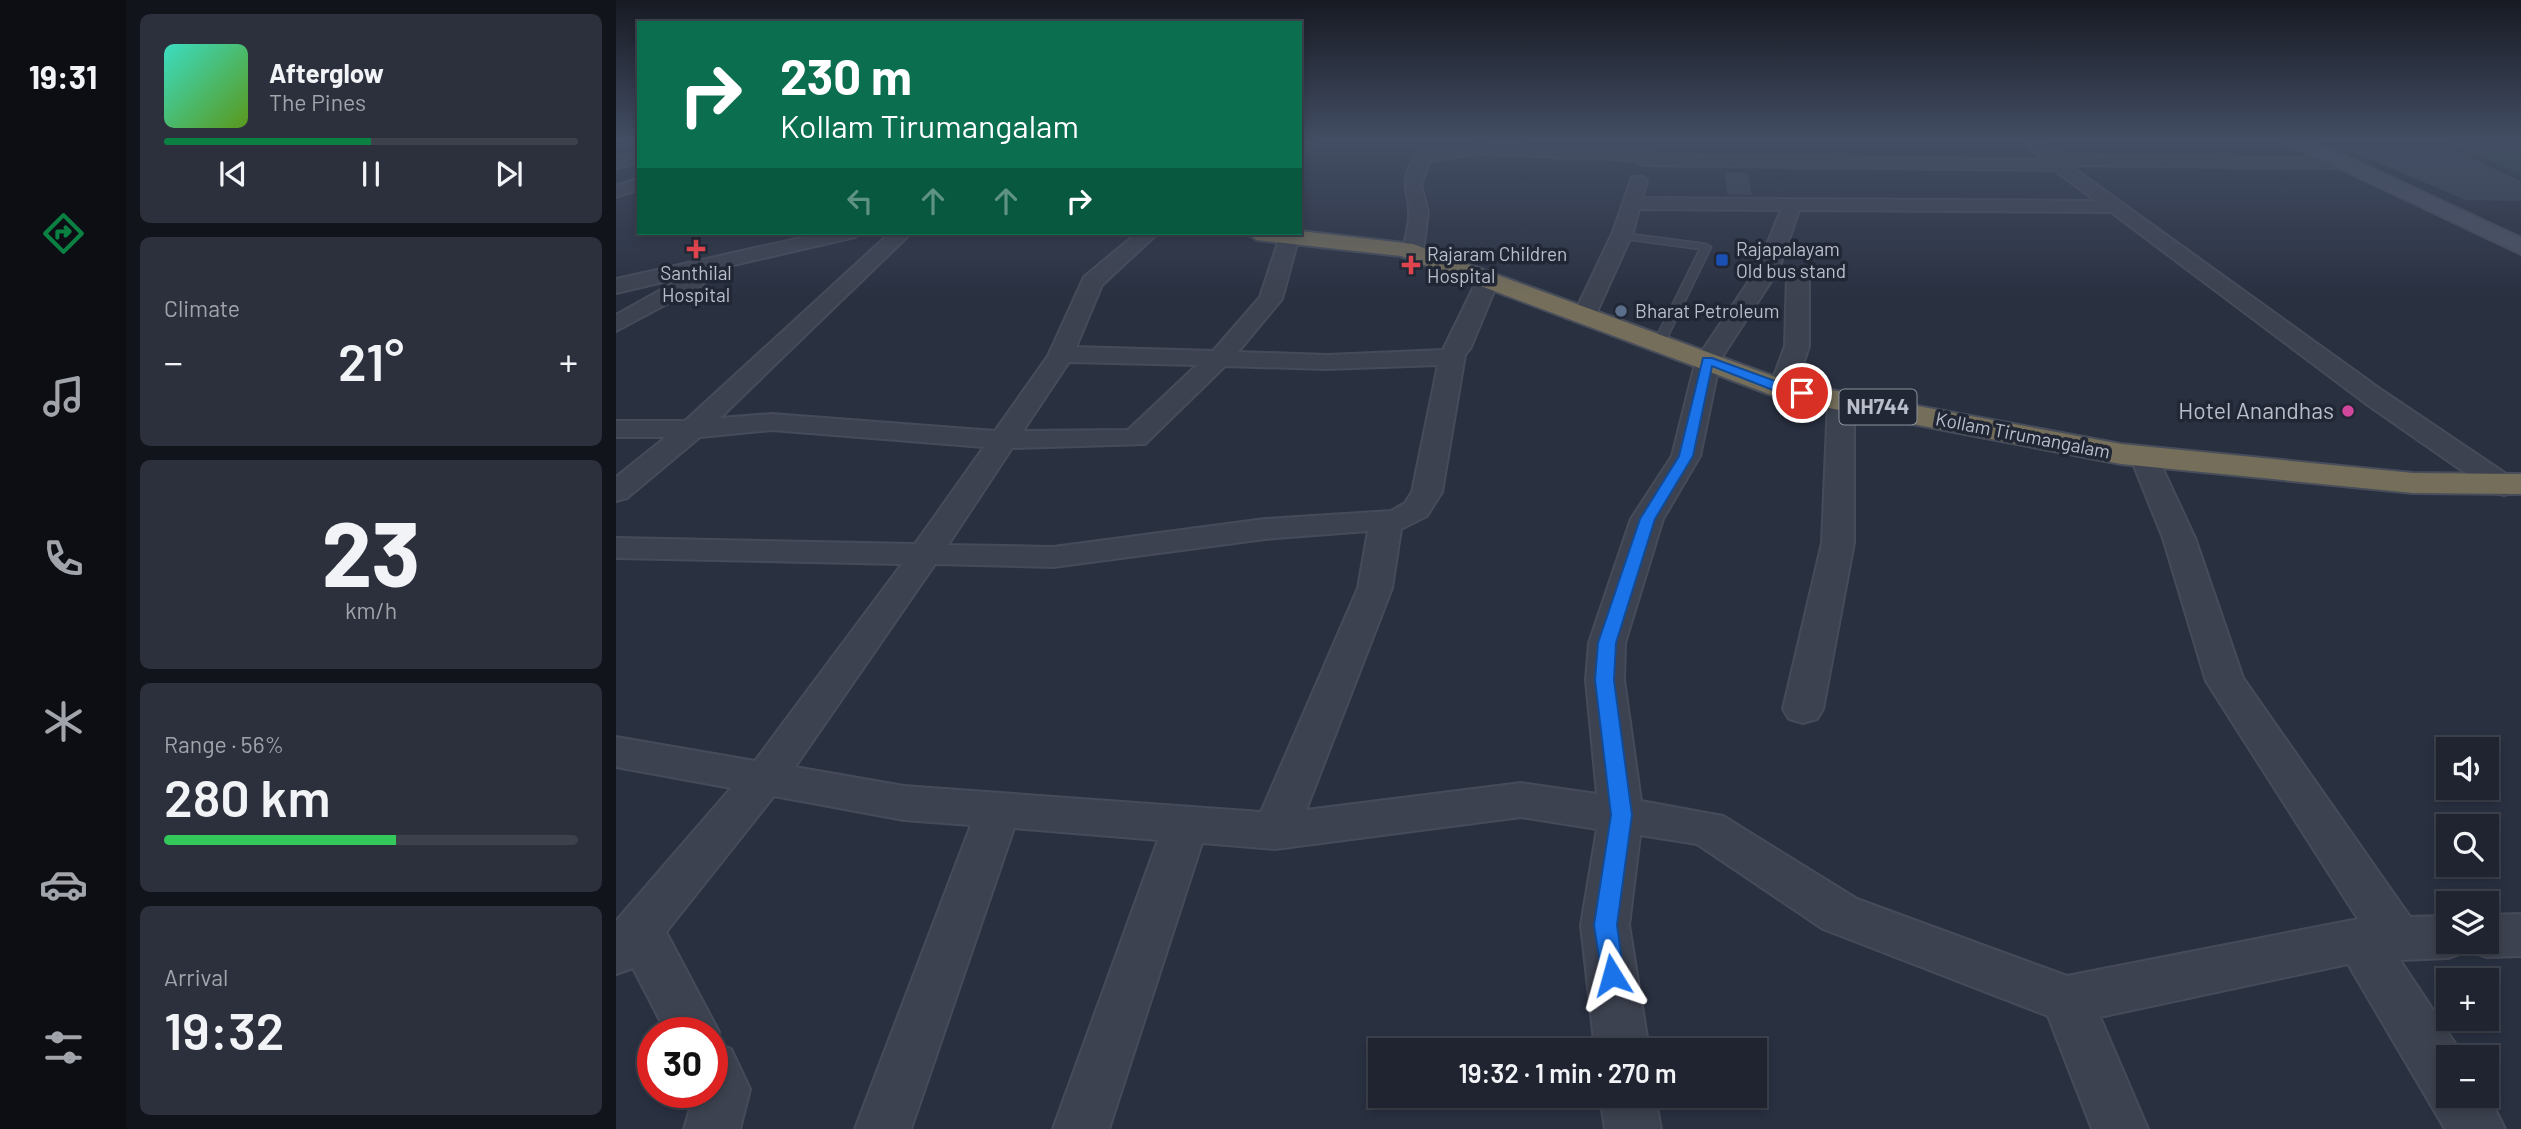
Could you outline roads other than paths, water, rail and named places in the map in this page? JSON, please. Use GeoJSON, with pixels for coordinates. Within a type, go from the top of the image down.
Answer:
{"type":"FeatureCollection","features":[{"type":"Feature","properties":{"kind":"highway","name":"Kollam Tirumangalam"},"geometry":{"type":"LineString","coordinates":[[1278,235],[1413,251],[1782,390],[2144,456],[2413,483],[2512,485]]}},
{"type":"Feature","properties":{"kind":"street"},"geometry":{"type":"LineString","coordinates":[[1413,251],[1419,212],[1414,194]]}},
{"type":"Feature","properties":{"kind":"street"},"geometry":{"type":"LineString","coordinates":[[1585,314],[1621,236],[1635,194]]}},
{"type":"Feature","properties":{"kind":"street"},"geometry":{"type":"LineString","coordinates":[[1884,194],[1887,207]]}},
{"type":"Feature","properties":{"kind":"street"},"geometry":{"type":"LineString","coordinates":[[2096,194],[2374,397],[2512,485]]}},
{"type":"Feature","properties":{"kind":"street"},"geometry":{"type":"LineString","coordinates":[[2409,194],[2521,247]]}},
{"type":"Feature","properties":{"kind":"street"},"geometry":{"type":"LineString","coordinates":[[1633,203],[1791,207],[2115,208]]}},
{"type":"Feature","properties":{"kind":"street"},"geometry":{"type":"LineString","coordinates":[[1620,1038],[1605,925],[1621,815],[1605,680],[1607,643],[1647,519],[1686,456],[1708,360],[1768,270],[1791,207]]}},
{"type":"Feature","properties":{"kind":"street"},"geometry":{"type":"LineString","coordinates":[[616,286],[724,264],[801,239],[832,235]]}},
{"type":"Feature","properties":{"kind":"street"},"geometry":{"type":"LineString","coordinates":[[616,492],[694,429],[817,309],[899,235]]}},
{"type":"Feature","properties":{"kind":"street"},"geometry":{"type":"LineString","coordinates":[[682,1017],[627,941],[765,778],[923,556],[1059,357],[1091,282],[1146,235]]}},
{"type":"Feature","properties":{"kind":"street"},"geometry":{"type":"LineString","coordinates":[[616,429],[694,429],[772,422],[1000,440],[1135,438],[1221,357],[1271,299],[1289,236]]}},
{"type":"Feature","properties":{"kind":"street"},"geometry":{"type":"LineString","coordinates":[[616,324],[724,264]]}},
{"type":"Feature","properties":{"kind":"street"},"geometry":{"type":"LineString","coordinates":[[1782,390],[1797,346],[1795,324],[1798,275]]}},
{"type":"Feature","properties":{"kind":"street"},"geometry":{"type":"LineString","coordinates":[[616,548],[1053,557],[1265,529],[1398,520],[1416,509],[1427,492],[1452,357],[1460,347],[1489,279]]}},
{"type":"Feature","properties":{"kind":"street"},"geometry":{"type":"LineString","coordinates":[[1059,357],[1062,354],[1327,362],[1452,357]]}},
{"type":"Feature","properties":{"kind":"street"},"geometry":{"type":"LineString","coordinates":[[1803,709],[1838,544],[1841,400]]}},
{"type":"Feature","properties":{"kind":"street"},"geometry":{"type":"LineString","coordinates":[[2144,456],[2179,538],[2225,681],[2379,940],[2436,1057]]}},
{"type":"Feature","properties":{"kind":"street"},"geometry":{"type":"LineString","coordinates":[[1275,831],[1375,588],[1386,521]]}},
{"type":"Feature","properties":{"kind":"street"},"geometry":{"type":"LineString","coordinates":[[616,752],[904,803],[1275,831],[1521,800],[1707,828],[1840,915],[2067,1000],[2379,940],[2436,938]]}},
{"type":"Feature","properties":{"kind":"street"},"geometry":{"type":"LineString","coordinates":[[883,1129],[999,810]]}},
{"type":"Feature","properties":{"kind":"street"},"geometry":{"type":"LineString","coordinates":[[1081,1129],[1186,824]]}},
{"type":"Feature","properties":{"kind":"street"},"geometry":{"type":"LineString","coordinates":[[2499,936],[2521,935]]}},
{"type":"Feature","properties":{"kind":"street"},"geometry":{"type":"LineString","coordinates":[[2067,1000],[2120,1129]]}},
{"type":"Feature","properties":{"kind":"street"},"geometry":{"type":"LineString","coordinates":[[712,1129],[718,1108]]}},
{"type":"Feature","properties":{"kind":"street"},"geometry":{"type":"LineString","coordinates":[[1630,1108],[1633,1129]]}},
{"type":"Feature","properties":{"kind":"street"},"geometry":{"type":"LineString","coordinates":[[2464,1108],[2477,1129]]}},
{"type":"Feature","properties":{"kind":"lane"},"geometry":{"type":"LineString","coordinates":[[1621,236],[1706,247],[1660,342]]}},
{"type":"Feature","properties":{"kind":"place","name":"Santhilal Hospital"},"geometry":{"type":"Point","coordinates":[696,249]}},
{"type":"Feature","properties":{"kind":"place","name":"Rajapalayam Old bus stand"},"geometry":{"type":"Point","coordinates":[1722,260]}},
{"type":"Feature","properties":{"kind":"place","name":"Rajaram Children Hospital"},"geometry":{"type":"Point","coordinates":[1411,265]}},
{"type":"Feature","properties":{"kind":"place","name":"Bharat Petroleum"},"geometry":{"type":"Point","coordinates":[1621,311]}},
{"type":"Feature","properties":{"kind":"place","name":"Hotel Anandhas"},"geometry":{"type":"Point","coordinates":[2348,411]}}]}
